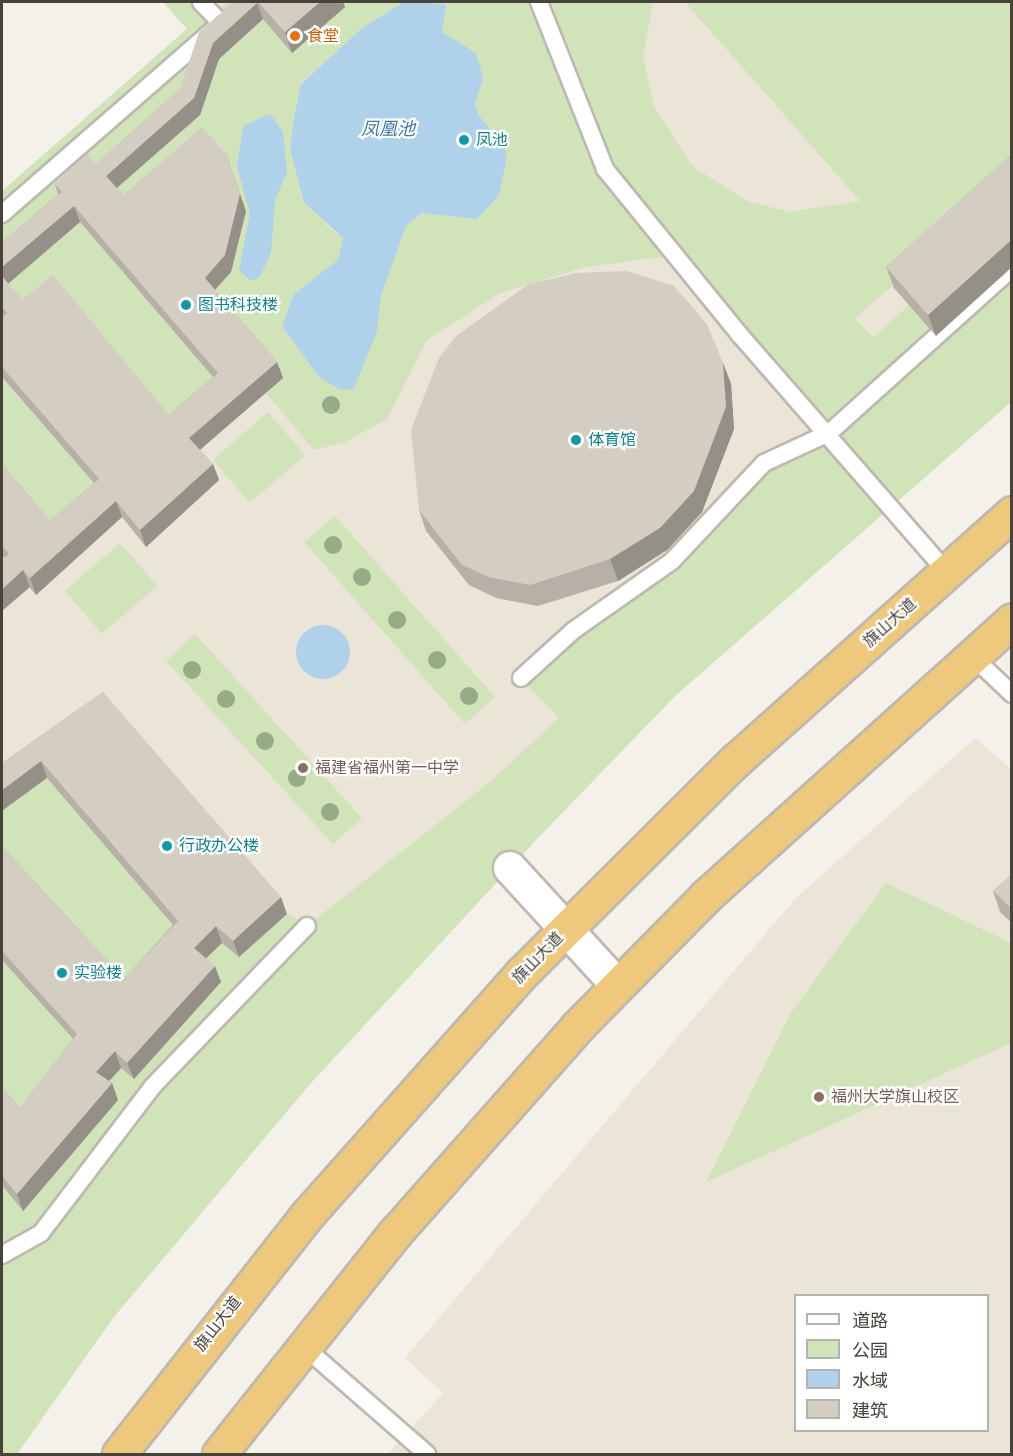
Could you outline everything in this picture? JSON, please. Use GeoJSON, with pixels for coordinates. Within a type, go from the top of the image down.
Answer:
{"type":"FeatureCollection","features":[{"type":"Feature","properties":{"kind":"highway","name":"旗山大道"},"geometry":{"type":"LineString","coordinates":[[119,1455],[315,1206],[457,1043],[566,929],[735,761],[1011,513]]}},
{"type":"Feature","properties":{"kind":"highway"},"geometry":{"type":"LineString","coordinates":[[219,1455],[302,1345],[395,1233],[618,986],[706,896],[1011,620]]}},
{"type":"Feature","properties":{"kind":"street"},"geometry":{"type":"LineString","coordinates":[[510,868],[618,986]]}},
{"type":"Feature","properties":{"kind":"lane"},"geometry":{"type":"LineString","coordinates":[[2,214],[220,23],[201,2]]}},
{"type":"Feature","properties":{"kind":"lane"},"geometry":{"type":"LineString","coordinates":[[539,2],[605,169],[740,335],[830,432],[947,572]]}},
{"type":"Feature","properties":{"kind":"lane"},"geometry":{"type":"LineString","coordinates":[[521,678],[574,630],[672,561],[764,463],[830,432],[1011,268]]}},
{"type":"Feature","properties":{"kind":"lane"},"geometry":{"type":"LineString","coordinates":[[972,656],[1011,694]]}},
{"type":"Feature","properties":{"kind":"lane"},"geometry":{"type":"LineString","coordinates":[[2,1255],[41,1233],[153,1086],[307,926]]}},
{"type":"Feature","properties":{"kind":"lane"},"geometry":{"type":"LineString","coordinates":[[302,1345],[427,1455]]}},
{"type":"Feature","properties":{"kind":"shaded area","name":"福建省福州第一中学"},"geometry":{"type":"Polygon","coordinates":[[[163,2],[1011,2],[1011,402],[675,696],[536,840],[310,1084],[113,1318],[17,1454],[2,1454],[2,191],[187,29],[163,2]]]}},
{"type":"Feature","properties":{"kind":"shaded area","name":"福州大学旗山校区"},"geometry":{"type":"Polygon","coordinates":[[[975,738],[1011,769],[1011,1454],[388,1454],[443,1393],[405,1358],[795,899],[975,738]]]}},
{"type":"Feature","properties":{"kind":"green space"},"geometry":{"type":"Polygon","coordinates":[[[163,2],[201,2],[213,15],[227,2],[248,2],[186,106],[2,264],[2,191],[187,29],[163,2]]]}},
{"type":"Feature","properties":{"kind":"green space"},"geometry":{"type":"Polygon","coordinates":[[[340,2],[404,2],[362,28],[301,83],[290,149],[326,225],[343,238],[338,260],[294,294],[303,354],[319,377],[377,332],[381,296],[406,226],[422,213],[477,219],[499,195],[507,158],[479,116],[442,32],[445,2],[653,2],[643,57],[654,106],[692,166],[747,201],[790,212],[860,201],[685,2],[1011,2],[1011,183],[855,318],[873,338],[909,305],[1011,268],[1011,402],[675,696],[536,840],[310,1084],[113,1318],[17,1454],[2,1454],[2,1185],[23,1210],[117,1100],[102,1089],[121,1068],[134,1079],[221,983],[204,960],[222,943],[239,957],[287,914],[307,926],[490,782],[559,718],[521,678],[672,561],[764,463],[829,432],[675,255],[586,267],[500,293],[427,340],[387,419],[345,442],[314,450],[265,392],[211,294],[231,272],[246,211],[232,171],[129,212],[112,192],[200,115],[219,59],[263,19],[340,2]]]}},
{"type":"Feature","properties":{"kind":"green space"},"geometry":{"type":"Polygon","coordinates":[[[80,222],[224,390],[175,432],[28,317],[3,288],[80,222]]]}},
{"type":"Feature","properties":{"kind":"green space"},"geometry":{"type":"Polygon","coordinates":[[[2,377],[105,495],[56,538],[2,473],[2,377]]]}},
{"type":"Feature","properties":{"kind":"green space"},"geometry":{"type":"Polygon","coordinates":[[[268,412],[305,455],[250,503],[213,460],[268,412]]]}},
{"type":"Feature","properties":{"kind":"green space"},"geometry":{"type":"Polygon","coordinates":[[[335,516],[495,697],[465,724],[304,542],[335,516]]]}},
{"type":"Feature","properties":{"kind":"green space"},"geometry":{"type":"Polygon","coordinates":[[[120,543],[157,586],[102,634],[65,591],[120,543]]]}},
{"type":"Feature","properties":{"kind":"green space"},"geometry":{"type":"Polygon","coordinates":[[[195,634],[362,818],[333,844],[166,661],[195,634]]]}},
{"type":"Feature","properties":{"kind":"green space"},"geometry":{"type":"Polygon","coordinates":[[[47,778],[184,937],[131,995],[2,856],[2,811],[47,778]]]}},
{"type":"Feature","properties":{"kind":"green space"},"geometry":{"type":"Polygon","coordinates":[[[886,883],[1011,943],[1011,1043],[706,1182],[790,1014],[886,883]]]}},
{"type":"Feature","properties":{"kind":"green space"},"geometry":{"type":"Polygon","coordinates":[[[2,960],[83,1051],[26,1125],[2,1097],[2,960]]]}},
{"type":"Feature","properties":{"kind":"water","name":"凤凰池"},"geometry":{"type":"Polygon","coordinates":[[[404,2],[446,4],[442,32],[476,53],[483,78],[475,104],[479,116],[503,144],[507,158],[499,195],[477,219],[422,213],[406,226],[381,296],[377,332],[353,390],[339,389],[319,377],[282,326],[294,294],[338,260],[343,238],[304,202],[290,149],[293,124],[301,84],[362,28],[404,2]]]}},
{"type":"Feature","properties":{"kind":"water"},"geometry":{"type":"Polygon","coordinates":[[[270,114],[283,132],[287,171],[275,201],[271,252],[260,277],[251,281],[239,270],[250,214],[237,166],[243,126],[270,114]]]}},
{"type":"Feature","properties":{"kind":"water"},"geometry":{"type":"Polygon","coordinates":[[[318,625],[328,625],[338,629],[346,637],[350,652],[346,667],[338,675],[328,679],[318,679],[308,675],[300,667],[296,657],[296,647],[300,637],[308,629],[318,625]]]}},
{"type":"Feature","properties":{"kind":"building","name":"图书科技楼"},"geometry":{"type":"Polygon","coordinates":[[[233,2],[257,3],[213,43],[194,98],[106,176],[123,195],[202,127],[226,154],[240,194],[225,255],[205,278],[277,362],[189,438],[213,464],[140,530],[116,501],[30,578],[23,570],[2,589],[2,560],[9,554],[2,546],[2,464],[50,521],[99,479],[2,367],[2,317],[7,313],[2,307],[2,276],[22,300],[53,275],[169,415],[218,373],[74,206],[2,267],[2,242],[62,192],[55,184],[87,154],[96,164],[180,89],[199,32],[233,2]]]}},
{"type":"Feature","properties":{"kind":"building"},"geometry":{"type":"Polygon","coordinates":[[[258,2],[320,2],[285,32],[258,2]]]}},
{"type":"Feature","properties":{"kind":"building"},"geometry":{"type":"Polygon","coordinates":[[[1011,155],[1011,240],[928,315],[886,267],[1011,155]]]}},
{"type":"Feature","properties":{"kind":"building","name":"体育馆"},"geometry":{"type":"Polygon","coordinates":[[[627,271],[674,286],[707,324],[723,363],[726,407],[694,491],[660,528],[610,559],[530,585],[488,577],[461,564],[419,510],[411,430],[439,358],[456,336],[529,284],[577,273],[627,271]]]}},
{"type":"Feature","properties":{"kind":"building"},"geometry":{"type":"Polygon","coordinates":[[[103,692],[281,897],[233,941],[216,926],[194,948],[215,966],[127,1063],[115,1051],[96,1072],[112,1083],[17,1194],[2,1176],[2,1087],[20,1108],[77,1034],[2,951],[2,846],[124,979],[178,921],[41,761],[2,790],[2,763],[103,692]]]}},
{"type":"Feature","properties":{"kind":"building"},"geometry":{"type":"Polygon","coordinates":[[[1011,875],[1011,908],[993,891],[1011,875]]]}},
{"type":"Feature","properties":{"kind":"place","name":"食堂"},"geometry":{"type":"Point","coordinates":[295,36]}},
{"type":"Feature","properties":{"kind":"place","name":"凤池"},"geometry":{"type":"Point","coordinates":[464,140]}},
{"type":"Feature","properties":{"kind":"place","name":"图书科技楼"},"geometry":{"type":"Point","coordinates":[186,305]}},
{"type":"Feature","properties":{"kind":"place","name":"体育馆"},"geometry":{"type":"Point","coordinates":[576,440]}},
{"type":"Feature","properties":{"kind":"place","name":"福建省福州第一中学"},"geometry":{"type":"Point","coordinates":[303,768]}},
{"type":"Feature","properties":{"kind":"place","name":"行政办公楼"},"geometry":{"type":"Point","coordinates":[167,846]}},
{"type":"Feature","properties":{"kind":"place","name":"实验楼"},"geometry":{"type":"Point","coordinates":[62,973]}},
{"type":"Feature","properties":{"kind":"place","name":"福州大学旗山校区"},"geometry":{"type":"Point","coordinates":[819,1097]}}]}
